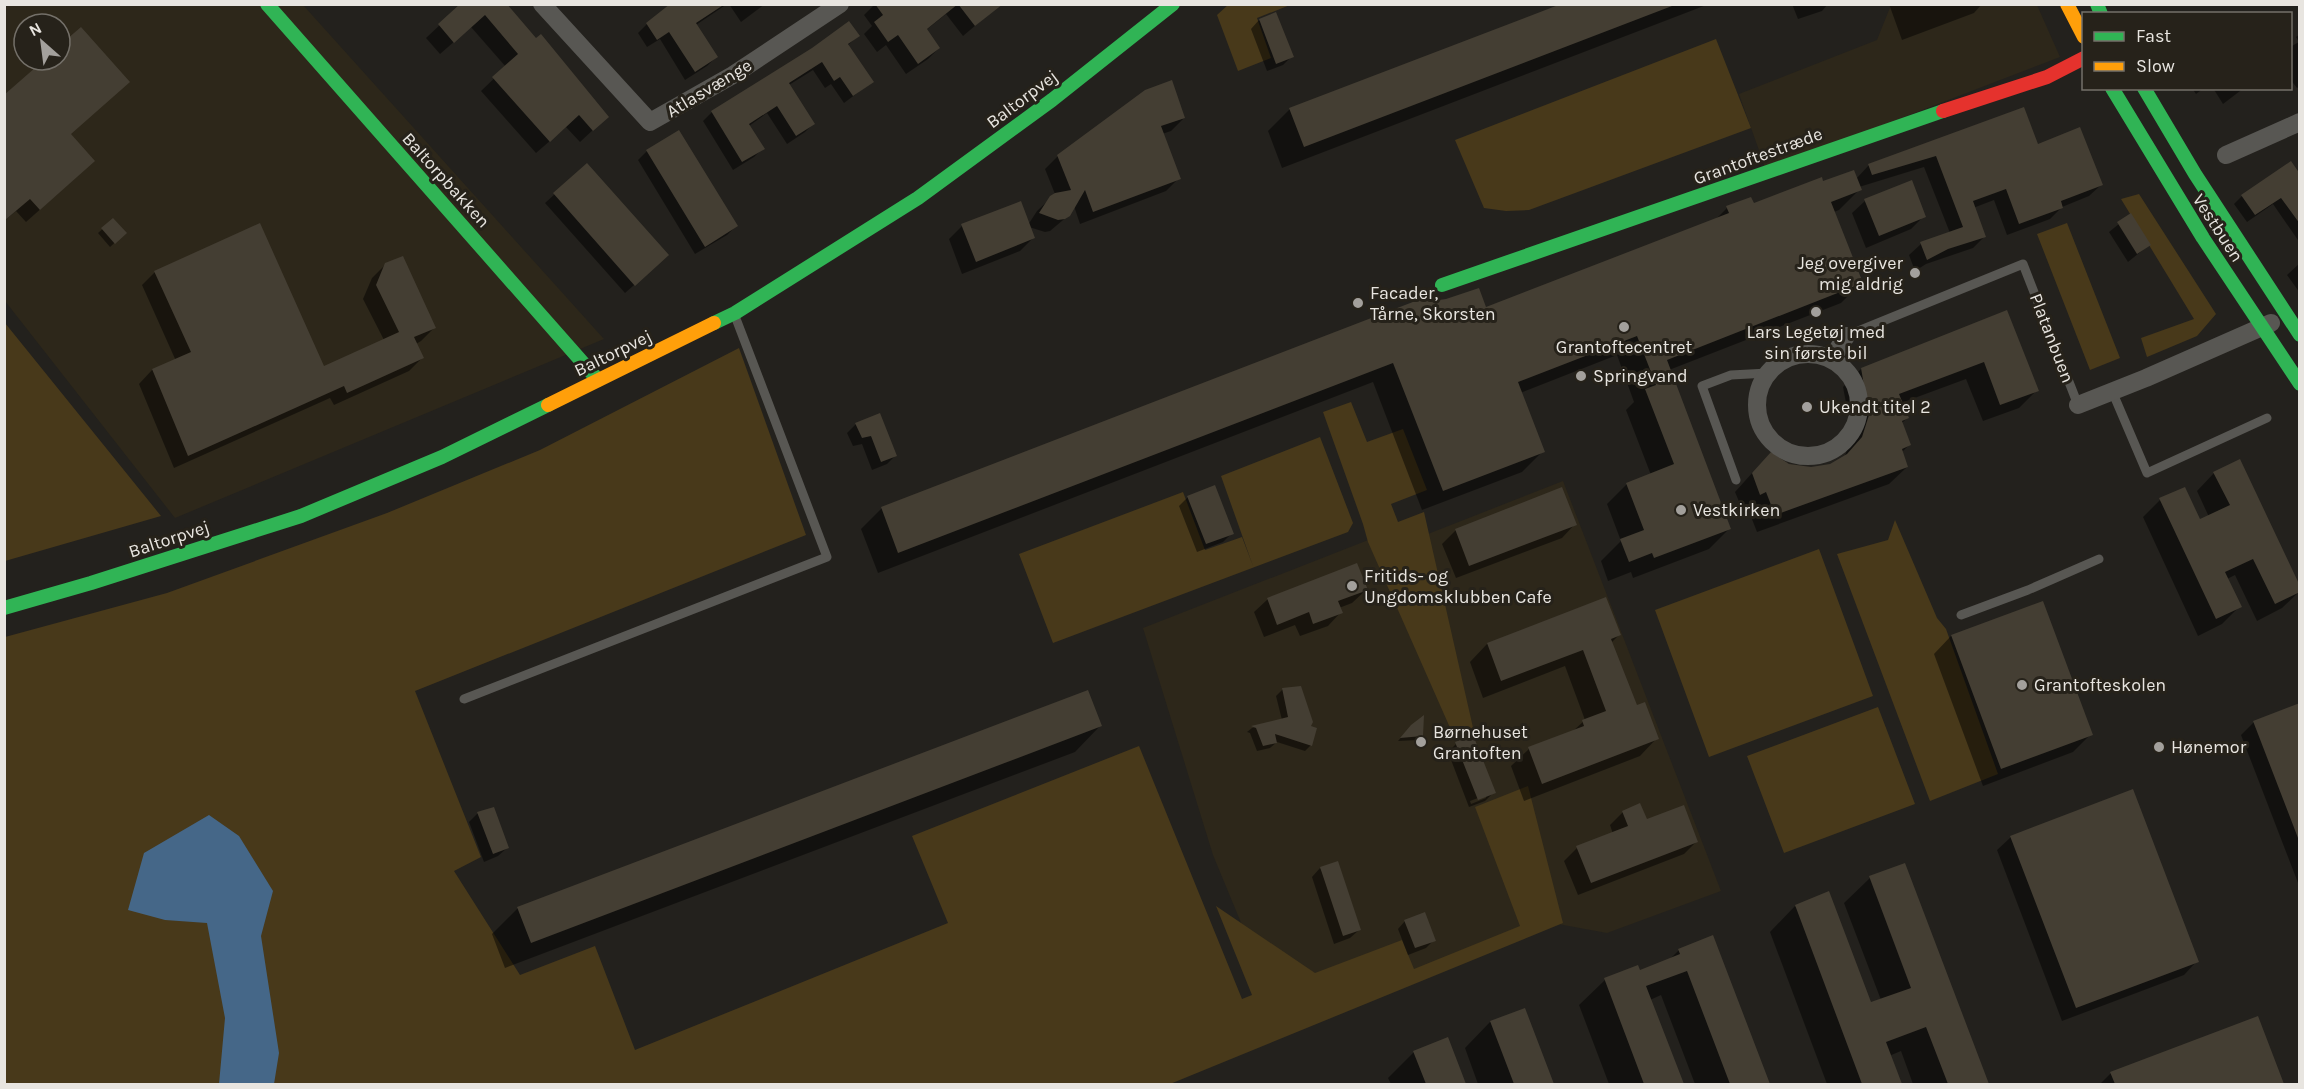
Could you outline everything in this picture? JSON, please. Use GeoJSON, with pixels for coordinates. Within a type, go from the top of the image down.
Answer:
{"type":"FeatureCollection","features":[{"type":"Feature","properties":{"kind":"street","name":"Baltorpbakken"},"geometry":{"type":"LineString","coordinates":[[267,4],[598,380]]}},
{"type":"Feature","properties":{"kind":"street","name":"Atlasvænge"},"geometry":{"type":"LineString","coordinates":[[542,4],[650,122],[733,75],[840,4]]}},
{"type":"Feature","properties":{"kind":"street","name":"Baltorpvej"},"geometry":{"type":"LineString","coordinates":[[4,608],[91,583],[301,516],[442,457],[735,314],[918,198],[1061,93],[1173,4]]}},
{"type":"Feature","properties":{"kind":"street"},"geometry":{"type":"LineString","coordinates":[[2067,4],[2082,33]]}},
{"type":"Feature","properties":{"kind":"street","name":"Grantoftestræde"},"geometry":{"type":"LineString","coordinates":[[1442,285],[1639,218],[1864,137],[2047,77],[2082,59]]}},
{"type":"Feature","properties":{"kind":"street","name":"Vestbuen"},"geometry":{"type":"LineString","coordinates":[[2113,90],[2150,154],[2261,328],[2300,384]]}},
{"type":"Feature","properties":{"kind":"street","name":"Vestbuen"},"geometry":{"type":"LineString","coordinates":[[2145,90],[2195,174],[2300,335]]}},
{"type":"Feature","properties":{"kind":"street"},"geometry":{"type":"LineString","coordinates":[[2226,155],[2296,129]]}},
{"type":"Feature","properties":{"kind":"street","name":"Platanbuen"},"geometry":{"type":"LineString","coordinates":[[2078,405],[2261,328],[2286,314]]}},
{"type":"Feature","properties":{"kind":"street","name":"Platanbuen"},"geometry":{"type":"LineString","coordinates":[[1832,359],[1846,336]]}},
{"type":"Feature","properties":{"kind":"street"},"geometry":{"type":"LineString","coordinates":[[1816,354],[1832,359],[1846,370],[1856,385],[1860,403],[1857,420],[1849,436],[1836,448],[1819,455],[1801,456],[1784,450],[1770,439],[1761,423],[1757,406],[1760,388],[1768,373],[1782,361],[1799,355],[1816,354]]}},
{"type":"Feature","properties":{"kind":"lane","name":"Platanbuen"},"geometry":{"type":"LineString","coordinates":[[1846,336],[2024,264],[2078,405]]}},
{"type":"Feature","properties":{"kind":"lane"},"geometry":{"type":"LineString","coordinates":[[464,699],[827,557],[735,314]]}},
{"type":"Feature","properties":{"kind":"lane"},"geometry":{"type":"LineString","coordinates":[[1736,480],[1702,386],[1731,375],[1768,373]]}},
{"type":"Feature","properties":{"kind":"lane"},"geometry":{"type":"LineString","coordinates":[[2112,392],[2147,473],[2267,418]]}},
{"type":"Feature","properties":{"kind":"lane"},"geometry":{"type":"LineString","coordinates":[[1961,615],[2028,590],[2098,559]]}},
{"type":"Feature","properties":{"kind":"shaded area"},"geometry":{"type":"Polygon","coordinates":[[[1229,4],[1290,5],[1257,18],[1271,58],[1238,71],[1217,15],[1229,4]]]}},
{"type":"Feature","properties":{"kind":"shaded area"},"geometry":{"type":"Polygon","coordinates":[[[5,5],[303,5],[604,339],[175,518],[5,301],[5,5]]]}},
{"type":"Feature","properties":{"kind":"shaded area"},"geometry":{"type":"Polygon","coordinates":[[[1891,5],[2037,5],[2060,57],[1766,170],[1739,94],[1877,40],[1891,5]]]}},
{"type":"Feature","properties":{"kind":"shaded area"},"geometry":{"type":"Polygon","coordinates":[[[1716,39],[1751,128],[1529,210],[1506,211],[1484,208],[1455,140],[1716,39]]]}},
{"type":"Feature","properties":{"kind":"shaded area"},"geometry":{"type":"Polygon","coordinates":[[[2139,194],[2216,314],[2197,336],[2147,357],[2141,338],[2194,319],[2121,199],[2139,194]]]}},
{"type":"Feature","properties":{"kind":"shaded area"},"geometry":{"type":"Polygon","coordinates":[[[2067,223],[2120,358],[2090,370],[2037,234],[2067,223]]]}},
{"type":"Feature","properties":{"kind":"shaded area"},"geometry":{"type":"Polygon","coordinates":[[[5,323],[161,516],[5,561],[5,323]]]}},
{"type":"Feature","properties":{"kind":"shaded area"},"geometry":{"type":"Polygon","coordinates":[[[739,348],[806,535],[415,691],[481,857],[454,871],[520,975],[595,946],[635,1050],[948,923],[912,836],[1139,746],[1242,999],[1252,995],[1216,906],[1315,973],[1402,940],[1414,969],[1520,926],[1475,807],[1528,786],[1563,923],[1170,1084],[5,1084],[5,637],[167,593],[387,513],[540,450],[739,348]]]}},
{"type":"Feature","properties":{"kind":"shaded area"},"geometry":{"type":"Polygon","coordinates":[[[1351,402],[1367,442],[1403,429],[1427,490],[1391,504],[1398,522],[1424,512],[1474,732],[1455,739],[1368,542],[1323,412],[1351,402]]]}},
{"type":"Feature","properties":{"kind":"shaded area"},"geometry":{"type":"Polygon","coordinates":[[[1320,437],[1353,523],[1348,532],[1053,643],[1019,554],[1183,492],[1205,550],[1242,537],[1253,566],[1221,476],[1320,437]]]}},
{"type":"Feature","properties":{"kind":"shaded area","name":"Børnehuset Grantoften"},"geometry":{"type":"Polygon","coordinates":[[[1563,481],[1721,891],[1607,933],[1547,922],[1283,1024],[1213,855],[1143,628],[1399,528],[1405,543],[1563,481]]]}},
{"type":"Feature","properties":{"kind":"shaded area"},"geometry":{"type":"Polygon","coordinates":[[[1895,520],[1937,618],[1946,629],[1998,774],[1930,801],[1837,554],[1888,540],[1895,520]]]}},
{"type":"Feature","properties":{"kind":"shaded area"},"geometry":{"type":"Polygon","coordinates":[[[1819,549],[1873,696],[1709,757],[1655,610],[1819,549]]]}},
{"type":"Feature","properties":{"kind":"shaded area"},"geometry":{"type":"Polygon","coordinates":[[[1878,707],[1915,804],[1784,853],[1747,756],[1878,707]]]}},
{"type":"Feature","properties":{"kind":"water"},"geometry":{"type":"Polygon","coordinates":[[[209,815],[239,836],[273,891],[261,936],[279,1053],[274,1084],[219,1084],[225,1018],[207,923],[165,920],[128,910],[144,853],[209,815]]]}},
{"type":"Feature","properties":{"kind":"building"},"geometry":{"type":"Polygon","coordinates":[[[460,4],[507,4],[536,38],[541,34],[609,117],[593,131],[579,115],[550,142],[492,77],[518,54],[485,15],[454,43],[438,24],[460,4]]]}},
{"type":"Feature","properties":{"kind":"building"},"geometry":{"type":"Polygon","coordinates":[[[670,4],[725,4],[696,23],[718,57],[695,72],[669,32],[657,40],[646,23],[670,4]]]}},
{"type":"Feature","properties":{"kind":"building"},"geometry":{"type":"Polygon","coordinates":[[[875,4],[958,4],[927,29],[940,48],[918,64],[898,35],[888,42],[874,22],[883,15],[875,4]]]}},
{"type":"Feature","properties":{"kind":"building"},"geometry":{"type":"Polygon","coordinates":[[[958,4],[1003,4],[975,26],[958,4]]]}},
{"type":"Feature","properties":{"kind":"building"},"geometry":{"type":"Polygon","coordinates":[[[1561,4],[1672,6],[1304,147],[1289,108],[1561,4]]]}},
{"type":"Feature","properties":{"kind":"building"},"geometry":{"type":"Polygon","coordinates":[[[1276,12],[1294,57],[1276,64],[1259,19],[1276,12]]]}},
{"type":"Feature","properties":{"kind":"building"},"geometry":{"type":"Polygon","coordinates":[[[849,21],[860,36],[848,44],[874,82],[853,96],[840,77],[834,81],[822,62],[789,83],[815,124],[796,136],[777,106],[749,124],[765,149],[742,162],[711,111],[812,48],[849,21]]]}},
{"type":"Feature","properties":{"kind":"building"},"geometry":{"type":"Polygon","coordinates":[[[81,27],[130,82],[71,134],[95,161],[40,210],[30,199],[4,221],[4,95],[30,72],[72,72],[72,35],[81,27]]]}},
{"type":"Feature","properties":{"kind":"building"},"geometry":{"type":"Polygon","coordinates":[[[1172,80],[1185,118],[1161,126],[1181,179],[1093,212],[1085,190],[1070,216],[1065,219],[1058,220],[1039,213],[1050,196],[1071,190],[1057,155],[1145,90],[1172,80]]]}},
{"type":"Feature","properties":{"kind":"building"},"geometry":{"type":"Polygon","coordinates":[[[2024,107],[2038,144],[2080,127],[2103,185],[2061,201],[2063,208],[2019,224],[2006,189],[1973,201],[1986,237],[1948,249],[1927,260],[1920,242],[1963,227],[1936,156],[1872,175],[1868,164],[2024,107]]]}},
{"type":"Feature","properties":{"kind":"building"},"geometry":{"type":"Polygon","coordinates":[[[679,130],[738,226],[705,247],[646,150],[679,130]]]}},
{"type":"Feature","properties":{"kind":"building"},"geometry":{"type":"Polygon","coordinates":[[[2291,161],[2300,174],[2300,224],[2281,198],[2255,215],[2241,195],[2291,161]]]}},
{"type":"Feature","properties":{"kind":"building"},"geometry":{"type":"Polygon","coordinates":[[[587,163],[669,255],[635,286],[553,193],[587,163]]]}},
{"type":"Feature","properties":{"kind":"building"},"geometry":{"type":"Polygon","coordinates":[[[1854,170],[1862,190],[1831,202],[1863,283],[1667,360],[1731,529],[1654,558],[1652,553],[1629,562],[1620,539],[1644,530],[1626,483],[1674,464],[1645,389],[1656,385],[1637,336],[1518,382],[1545,452],[1443,491],[1393,363],[898,553],[881,507],[1431,295],[1439,300],[1446,299],[1479,288],[1486,307],[1729,213],[1726,206],[1751,197],[1754,203],[1822,177],[1823,181],[1854,170]]]}},
{"type":"Feature","properties":{"kind":"building"},"geometry":{"type":"Polygon","coordinates":[[[1912,180],[1926,217],[1879,236],[1864,199],[1912,180]]]}},
{"type":"Feature","properties":{"kind":"building"},"geometry":{"type":"Polygon","coordinates":[[[1021,201],[1035,238],[976,262],[961,224],[1021,201]]]}},
{"type":"Feature","properties":{"kind":"building"},"geometry":{"type":"Polygon","coordinates":[[[2131,213],[2151,245],[2137,254],[2117,222],[2131,213]]]}},
{"type":"Feature","properties":{"kind":"building"},"geometry":{"type":"Polygon","coordinates":[[[113,218],[127,233],[115,244],[101,228],[113,218]]]}},
{"type":"Feature","properties":{"kind":"building"},"geometry":{"type":"Polygon","coordinates":[[[260,223],[324,366],[399,332],[376,285],[385,263],[403,256],[436,328],[414,337],[424,358],[347,393],[344,386],[188,456],[152,369],[191,352],[154,271],[260,223]]]}},
{"type":"Feature","properties":{"kind":"building"},"geometry":{"type":"Polygon","coordinates":[[[2007,310],[2039,391],[2000,405],[1984,362],[1899,394],[1909,418],[1902,421],[1911,445],[1902,449],[1908,467],[1775,515],[1766,492],[1760,495],[1752,473],[1771,452],[1789,464],[1811,467],[1830,464],[1847,454],[1862,437],[1869,415],[1861,368],[2007,310]]]}},
{"type":"Feature","properties":{"kind":"building"},"geometry":{"type":"Polygon","coordinates":[[[880,413],[897,456],[881,462],[871,436],[862,438],[855,423],[880,413]]]}},
{"type":"Feature","properties":{"kind":"building"},"geometry":{"type":"Polygon","coordinates":[[[2240,459],[2300,586],[2300,592],[2275,604],[2253,559],[2225,572],[2242,607],[2216,619],[2159,498],[2185,487],[2200,519],[2230,505],[2213,472],[2240,459]]]}},
{"type":"Feature","properties":{"kind":"building"},"geometry":{"type":"Polygon","coordinates":[[[1215,485],[1234,534],[1206,544],[1187,496],[1215,485]]]}},
{"type":"Feature","properties":{"kind":"building"},"geometry":{"type":"Polygon","coordinates":[[[1562,487],[1577,525],[1469,566],[1455,529],[1562,487]]]}},
{"type":"Feature","properties":{"kind":"building"},"geometry":{"type":"Polygon","coordinates":[[[1357,563],[1368,590],[1338,601],[1343,613],[1313,624],[1309,612],[1277,625],[1267,598],[1357,563]]]}},
{"type":"Feature","properties":{"kind":"building"},"geometry":{"type":"Polygon","coordinates":[[[1606,597],[1621,635],[1611,639],[1637,705],[1645,702],[1659,739],[1542,784],[1528,747],[1584,726],[1582,720],[1606,711],[1583,650],[1501,681],[1487,643],[1606,597]]]}},
{"type":"Feature","properties":{"kind":"building","name":"Grantofteskolen"},"geometry":{"type":"Polygon","coordinates":[[[2043,601],[2093,735],[2001,769],[1951,635],[2043,601]]]}},
{"type":"Feature","properties":{"kind":"building"},"geometry":{"type":"Polygon","coordinates":[[[1301,686],[1313,722],[1311,726],[1317,728],[1312,746],[1275,734],[1277,743],[1263,746],[1256,728],[1251,726],[1288,717],[1282,688],[1301,686]]]}},
{"type":"Feature","properties":{"kind":"building"},"geometry":{"type":"Polygon","coordinates":[[[1088,690],[1102,726],[531,943],[517,907],[1088,690]]]}},
{"type":"Feature","properties":{"kind":"building"},"geometry":{"type":"Polygon","coordinates":[[[2300,703],[2300,838],[2298,838],[2253,721],[2300,703]]]}},
{"type":"Feature","properties":{"kind":"building"},"geometry":{"type":"Polygon","coordinates":[[[1424,715],[1423,736],[1400,738],[1411,725],[1424,715]]]}},
{"type":"Feature","properties":{"kind":"building"},"geometry":{"type":"Polygon","coordinates":[[[1473,735],[1496,793],[1478,800],[1455,742],[1473,735]]]}},
{"type":"Feature","properties":{"kind":"building"},"geometry":{"type":"Polygon","coordinates":[[[2133,789],[2199,962],[2076,1008],[2010,836],[2133,789]]]}},
{"type":"Feature","properties":{"kind":"building"},"geometry":{"type":"Polygon","coordinates":[[[1640,803],[1647,819],[1684,805],[1698,842],[1591,883],[1576,846],[1628,826],[1622,811],[1640,803]]]}},
{"type":"Feature","properties":{"kind":"building"},"geometry":{"type":"Polygon","coordinates":[[[494,807],[509,848],[493,854],[477,812],[494,807]]]}},
{"type":"Feature","properties":{"kind":"building"},"geometry":{"type":"Polygon","coordinates":[[[1338,861],[1361,930],[1343,936],[1320,867],[1338,861]]]}},
{"type":"Feature","properties":{"kind":"building"},"geometry":{"type":"Polygon","coordinates":[[[1905,863],[1989,1084],[1948,1084],[1926,1027],[1886,1042],[1902,1084],[1862,1084],[1795,905],[1829,891],[1871,1002],[1911,988],[1869,876],[1905,863]]]}},
{"type":"Feature","properties":{"kind":"building"},"geometry":{"type":"Polygon","coordinates":[[[1425,912],[1436,941],[1415,948],[1404,920],[1425,912]]]}},
{"type":"Feature","properties":{"kind":"building"},"geometry":{"type":"Polygon","coordinates":[[[1713,935],[1770,1084],[1730,1084],[1687,971],[1646,986],[1684,1084],[1644,1084],[1604,978],[1638,965],[1640,970],[1680,954],[1678,949],[1713,935]]]}},
{"type":"Feature","properties":{"kind":"building"},"geometry":{"type":"Polygon","coordinates":[[[1525,1008],[1554,1084],[1514,1084],[1490,1021],[1525,1008]]]}},
{"type":"Feature","properties":{"kind":"building"},"geometry":{"type":"Polygon","coordinates":[[[2258,1016],[2284,1084],[2115,1084],[2110,1072],[2258,1016]]]}},
{"type":"Feature","properties":{"kind":"building"},"geometry":{"type":"Polygon","coordinates":[[[1448,1037],[1466,1084],[1426,1084],[1413,1051],[1448,1037]]]}},
{"type":"Feature","properties":{"kind":"traffic: fast"},"geometry":{"type":"LineString","coordinates":[[267,4],[598,380]]}},
{"type":"Feature","properties":{"kind":"traffic: fast"},"geometry":{"type":"LineString","coordinates":[[714,323],[735,313],[918,198],[1052,100],[1173,4]]}},
{"type":"Feature","properties":{"kind":"traffic: fast"},"geometry":{"type":"LineString","coordinates":[[2097,4],[2100,12]]}},
{"type":"Feature","properties":{"kind":"traffic: fast"},"geometry":{"type":"LineString","coordinates":[[2113,90],[2203,238],[2300,384]]}},
{"type":"Feature","properties":{"kind":"traffic: fast"},"geometry":{"type":"LineString","coordinates":[[2145,90],[2195,174],[2300,335]]}},
{"type":"Feature","properties":{"kind":"traffic: fast"},"geometry":{"type":"LineString","coordinates":[[1442,285],[1943,111]]}},
{"type":"Feature","properties":{"kind":"traffic: fast"},"geometry":{"type":"LineString","coordinates":[[4,608],[91,583],[301,516],[442,457],[548,405]]}},
{"type":"Feature","properties":{"kind":"traffic: slow"},"geometry":{"type":"LineString","coordinates":[[2067,4],[2082,33]]}},
{"type":"Feature","properties":{"kind":"traffic: slow"},"geometry":{"type":"LineString","coordinates":[[548,405],[714,323]]}},
{"type":"Feature","properties":{"kind":"traffic: jam"},"geometry":{"type":"LineString","coordinates":[[1943,111],[2047,77],[2082,59]]}},
{"type":"Feature","properties":{"kind":"place","name":"Jeg overgiver mig aldrig"},"geometry":{"type":"Point","coordinates":[1915,273]}},
{"type":"Feature","properties":{"kind":"place","name":"Facader, Tårne, Skorsten"},"geometry":{"type":"Point","coordinates":[1358,303]}},
{"type":"Feature","properties":{"kind":"place","name":"Lars Legetøj med sin første bil"},"geometry":{"type":"Point","coordinates":[1816,312]}},
{"type":"Feature","properties":{"kind":"place","name":"Grantoftecentret"},"geometry":{"type":"Point","coordinates":[1624,327]}},
{"type":"Feature","properties":{"kind":"place","name":"Springvand"},"geometry":{"type":"Point","coordinates":[1581,376]}},
{"type":"Feature","properties":{"kind":"place","name":"Ukendt titel 2"},"geometry":{"type":"Point","coordinates":[1807,407]}},
{"type":"Feature","properties":{"kind":"place","name":"Vestkirken"},"geometry":{"type":"Point","coordinates":[1681,510]}},
{"type":"Feature","properties":{"kind":"place","name":"Fritids- og Ungdomsklubben Cafe"},"geometry":{"type":"Point","coordinates":[1352,586]}},
{"type":"Feature","properties":{"kind":"place","name":"Grantofteskolen"},"geometry":{"type":"Point","coordinates":[2022,685]}},
{"type":"Feature","properties":{"kind":"place","name":"Børnehuset Grantoften"},"geometry":{"type":"Point","coordinates":[1421,742]}},
{"type":"Feature","properties":{"kind":"place","name":"Hønemor"},"geometry":{"type":"Point","coordinates":[2159,747]}}]}
